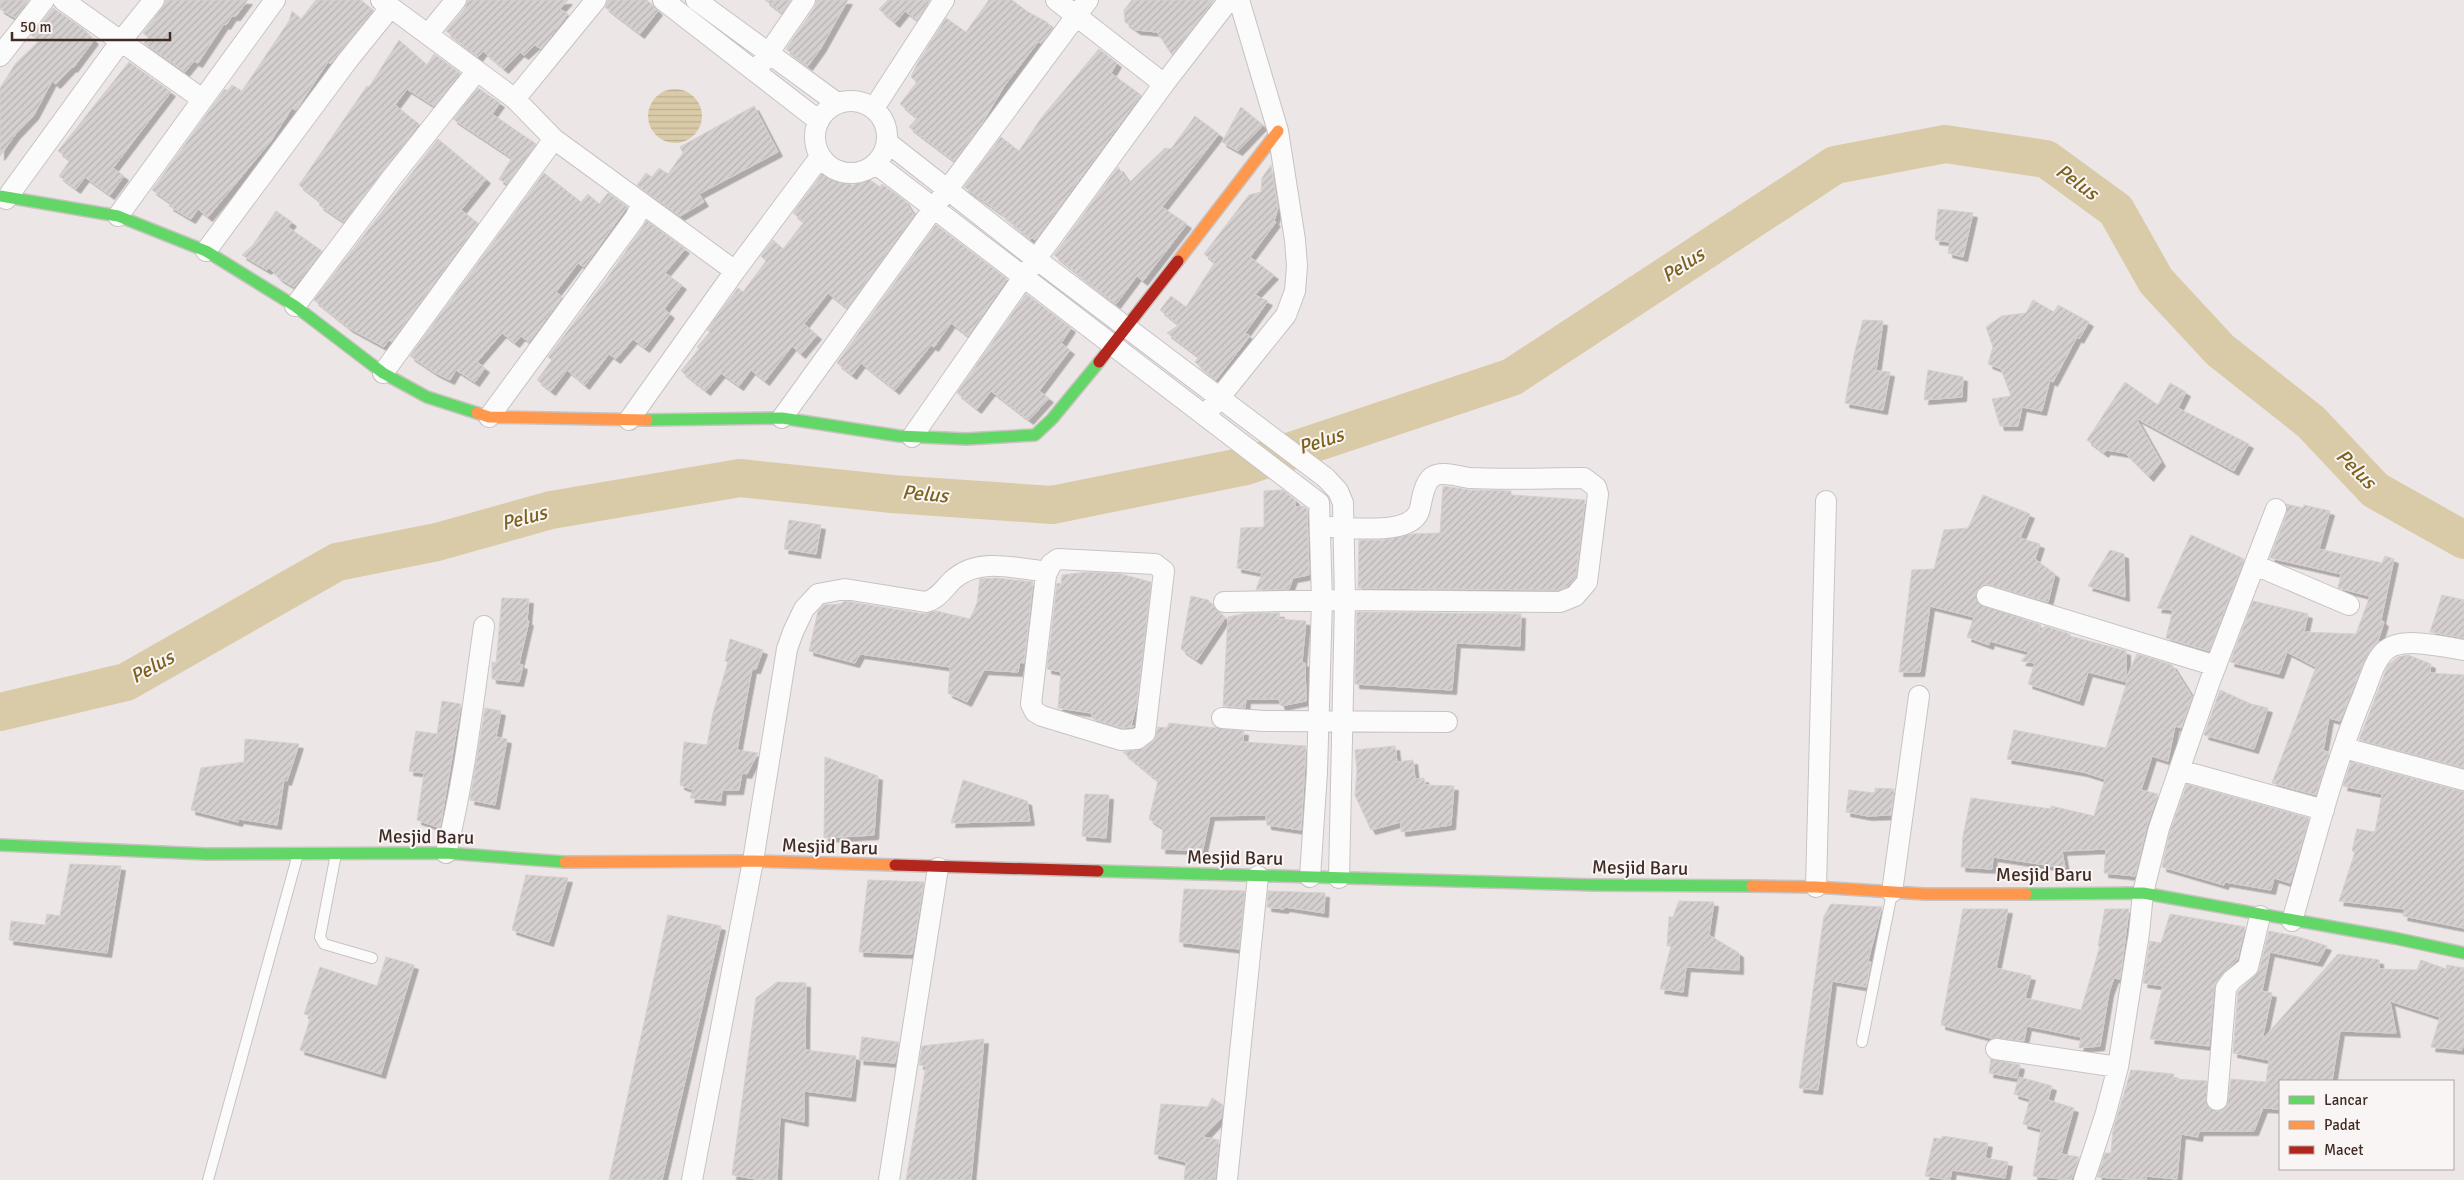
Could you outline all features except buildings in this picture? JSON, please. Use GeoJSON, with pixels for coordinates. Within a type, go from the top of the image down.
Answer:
{"type":"FeatureCollection","features":[{"type":"Feature","properties":{"kind":"street"},"geometry":{"type":"LineString","coordinates":[[3,47],[44,0]]}},
{"type":"Feature","properties":{"kind":"street"},"geometry":{"type":"LineString","coordinates":[[63,0],[202,99]]}},
{"type":"Feature","properties":{"kind":"street"},"geometry":{"type":"LineString","coordinates":[[154,0],[3,198],[118,216],[206,251],[295,306],[383,373],[427,398],[489,417],[629,420],[782,418],[912,437],[966,439],[1035,435],[1052,419],[1114,345],[1278,130]]}},
{"type":"Feature","properties":{"kind":"street"},"geometry":{"type":"LineString","coordinates":[[118,216],[275,0]]}},
{"type":"Feature","properties":{"kind":"street"},"geometry":{"type":"LineString","coordinates":[[428,34],[456,0]]}},
{"type":"Feature","properties":{"kind":"street"},"geometry":{"type":"LineString","coordinates":[[515,99],[596,0]]}},
{"type":"Feature","properties":{"kind":"street"},"geometry":{"type":"LineString","coordinates":[[696,0],[837,103]]}},
{"type":"Feature","properties":{"kind":"street"},"geometry":{"type":"LineString","coordinates":[[756,72],[806,0]]}},
{"type":"Feature","properties":{"kind":"street"},"geometry":{"type":"LineString","coordinates":[[874,108],[944,0]]}},
{"type":"Feature","properties":{"kind":"street"},"geometry":{"type":"LineString","coordinates":[[1056,0],[1082,7],[1164,84]]}},
{"type":"Feature","properties":{"kind":"street"},"geometry":{"type":"LineString","coordinates":[[912,437],[1036,259],[1164,84],[1229,0]]}},
{"type":"Feature","properties":{"kind":"street"},"geometry":{"type":"LineString","coordinates":[[1210,420],[1226,402],[1286,315],[1295,290],[1295,240],[1278,130],[1239,0]]}},
{"type":"Feature","properties":{"kind":"street"},"geometry":{"type":"LineString","coordinates":[[669,2],[819,120]]}},
{"type":"Feature","properties":{"kind":"street"},"geometry":{"type":"LineString","coordinates":[[206,251],[348,60],[385,4],[515,99],[554,139],[735,271]]}},
{"type":"Feature","properties":{"kind":"street"},"geometry":{"type":"LineString","coordinates":[[782,418],[946,190],[1082,7]]}},
{"type":"Feature","properties":{"kind":"street"},"geometry":{"type":"LineString","coordinates":[[295,306],[390,180],[476,72]]}},
{"type":"Feature","properties":{"kind":"street"},"geometry":{"type":"LineString","coordinates":[[862,102],[874,108],[882,117],[887,129],[887,142],[884,154],[876,164],[865,171],[853,174],[840,172],[829,166],[820,157],[815,146],[815,133],[819,120],[826,110],[837,103],[862,102]]}},
{"type":"Feature","properties":{"kind":"street"},"geometry":{"type":"LineString","coordinates":[[383,373],[554,139]]}},
{"type":"Feature","properties":{"kind":"street"},"geometry":{"type":"LineString","coordinates":[[887,142],[1036,259],[1326,478],[1338,491],[1343,503],[1345,600],[1339,878]]}},
{"type":"Feature","properties":{"kind":"street"},"geometry":{"type":"LineString","coordinates":[[629,420],[735,271],[820,157]]}},
{"type":"Feature","properties":{"kind":"street"},"geometry":{"type":"LineString","coordinates":[[876,164],[1023,279],[1114,345],[1320,503],[1322,600],[1319,721],[1310,877]]}},
{"type":"Feature","properties":{"kind":"street"},"geometry":{"type":"LineString","coordinates":[[489,417],[619,240],[642,203]]}},
{"type":"Feature","properties":{"kind":"street"},"geometry":{"type":"LineString","coordinates":[[1224,602],[1345,600],[1560,602],[1575,596],[1587,582],[1598,494],[1596,487],[1584,478],[1470,478],[1442,474],[1433,477],[1427,484],[1418,517],[1412,522],[1377,529],[1321,527]]}},
{"type":"Feature","properties":{"kind":"street"},"geometry":{"type":"LineString","coordinates":[[1816,887],[1826,501]]}},
{"type":"Feature","properties":{"kind":"street"},"geometry":{"type":"LineString","coordinates":[[2084,1180],[2106,1116],[2118,1067],[2139,933],[2143,893],[2159,828],[2216,666],[2276,510]]}},
{"type":"Feature","properties":{"kind":"street"},"geometry":{"type":"LineString","coordinates":[[1058,559],[1155,564],[1164,571],[1145,733],[1137,739],[1122,740],[1042,716],[1035,712],[1031,704],[1046,575],[1051,564],[1058,559]]}},
{"type":"Feature","properties":{"kind":"street"},"geometry":{"type":"LineString","coordinates":[[692,1180],[753,861],[787,649],[804,610],[818,594],[845,589],[926,602],[938,596],[964,570],[982,565],[1042,571],[1046,575]]}},
{"type":"Feature","properties":{"kind":"street"},"geometry":{"type":"LineString","coordinates":[[2255,565],[2349,605]]}},
{"type":"Feature","properties":{"kind":"street"},"geometry":{"type":"LineString","coordinates":[[1986,596],[2216,666]]}},
{"type":"Feature","properties":{"kind":"street"},"geometry":{"type":"LineString","coordinates":[[446,853],[466,762],[484,626]]}},
{"type":"Feature","properties":{"kind":"street"},"geometry":{"type":"LineString","coordinates":[[2292,921],[2344,748],[2376,663],[2386,650],[2397,644],[2422,644],[2464,650]]}},
{"type":"Feature","properties":{"kind":"street"},"geometry":{"type":"LineString","coordinates":[[1892,892],[1919,696]]}},
{"type":"Feature","properties":{"kind":"street"},"geometry":{"type":"LineString","coordinates":[[1222,718],[1264,722],[1447,722]]}},
{"type":"Feature","properties":{"kind":"street"},"geometry":{"type":"LineString","coordinates":[[2344,748],[2464,780]]}},
{"type":"Feature","properties":{"kind":"street"},"geometry":{"type":"LineString","coordinates":[[2179,770],[2324,810]]}},
{"type":"Feature","properties":{"kind":"street","name":"Mesjid Baru"},"geometry":{"type":"LineString","coordinates":[[0,845],[207,854],[446,853],[572,863],[753,861],[938,868],[1594,885],[1816,887],[1892,892],[2143,893],[2464,953]]}},
{"type":"Feature","properties":{"kind":"street"},"geometry":{"type":"LineString","coordinates":[[889,1180],[938,868]]}},
{"type":"Feature","properties":{"kind":"street"},"geometry":{"type":"LineString","coordinates":[[1226,1180],[1258,876]]}},
{"type":"Feature","properties":{"kind":"street"},"geometry":{"type":"LineString","coordinates":[[2217,1100],[2226,988],[2232,980],[2248,967],[2260,916]]}},
{"type":"Feature","properties":{"kind":"street"},"geometry":{"type":"LineString","coordinates":[[1996,1049],[2118,1067]]}},
{"type":"Feature","properties":{"kind":"lane"},"geometry":{"type":"LineString","coordinates":[[208,1180],[299,853]]}},
{"type":"Feature","properties":{"kind":"lane"},"geometry":{"type":"LineString","coordinates":[[336,853],[320,937],[324,944],[372,958]]}},
{"type":"Feature","properties":{"kind":"lane"},"geometry":{"type":"LineString","coordinates":[[1862,1042],[1892,892]]}},
{"type":"Feature","properties":{"kind":"shaded area"},"geometry":{"type":"Polygon","coordinates":[[[675,89],[694,97],[702,116],[694,135],[675,143],[656,135],[648,116],[656,97],[675,89]]]}},
{"type":"Feature","properties":{"kind":"waterway","name":"Pelus"},"geometry":{"type":"LineString","coordinates":[[0,712],[126,682],[337,562],[437,542],[551,510],[740,478],[892,494],[1052,505],[1246,466],[1512,377],[1835,165],[1945,144],[2046,159],[2116,210],[2156,281],[2220,350],[2311,422],[2375,490],[2464,540]]}},
{"type":"Feature","properties":{"kind":"traffic: fast"},"geometry":{"type":"LineString","coordinates":[[0,196],[118,216],[206,251],[295,306],[383,373],[427,397],[477,413]]}},
{"type":"Feature","properties":{"kind":"traffic: fast"},"geometry":{"type":"LineString","coordinates":[[647,420],[782,418],[899,436],[966,439],[1035,435],[1052,419],[1099,362]]}},
{"type":"Feature","properties":{"kind":"traffic: fast"},"geometry":{"type":"LineString","coordinates":[[0,845],[207,854],[446,853],[565,862]]}},
{"type":"Feature","properties":{"kind":"traffic: fast"},"geometry":{"type":"LineString","coordinates":[[1098,871],[1594,885],[1752,886]]}},
{"type":"Feature","properties":{"kind":"traffic: fast"},"geometry":{"type":"LineString","coordinates":[[2026,894],[2143,893],[2394,938],[2464,953]]}},
{"type":"Feature","properties":{"kind":"traffic: slow"},"geometry":{"type":"LineString","coordinates":[[1178,261],[1278,131]]}},
{"type":"Feature","properties":{"kind":"traffic: slow"},"geometry":{"type":"LineString","coordinates":[[477,413],[489,417],[647,420]]}},
{"type":"Feature","properties":{"kind":"traffic: slow"},"geometry":{"type":"LineString","coordinates":[[565,862],[753,861],[895,865]]}},
{"type":"Feature","properties":{"kind":"traffic: slow"},"geometry":{"type":"LineString","coordinates":[[1752,886],[1816,887],[1925,894],[2026,894]]}},
{"type":"Feature","properties":{"kind":"traffic: jam"},"geometry":{"type":"LineString","coordinates":[[1099,362],[1178,261]]}},
{"type":"Feature","properties":{"kind":"traffic: jam"},"geometry":{"type":"LineString","coordinates":[[895,865],[1098,871]]}}]}
